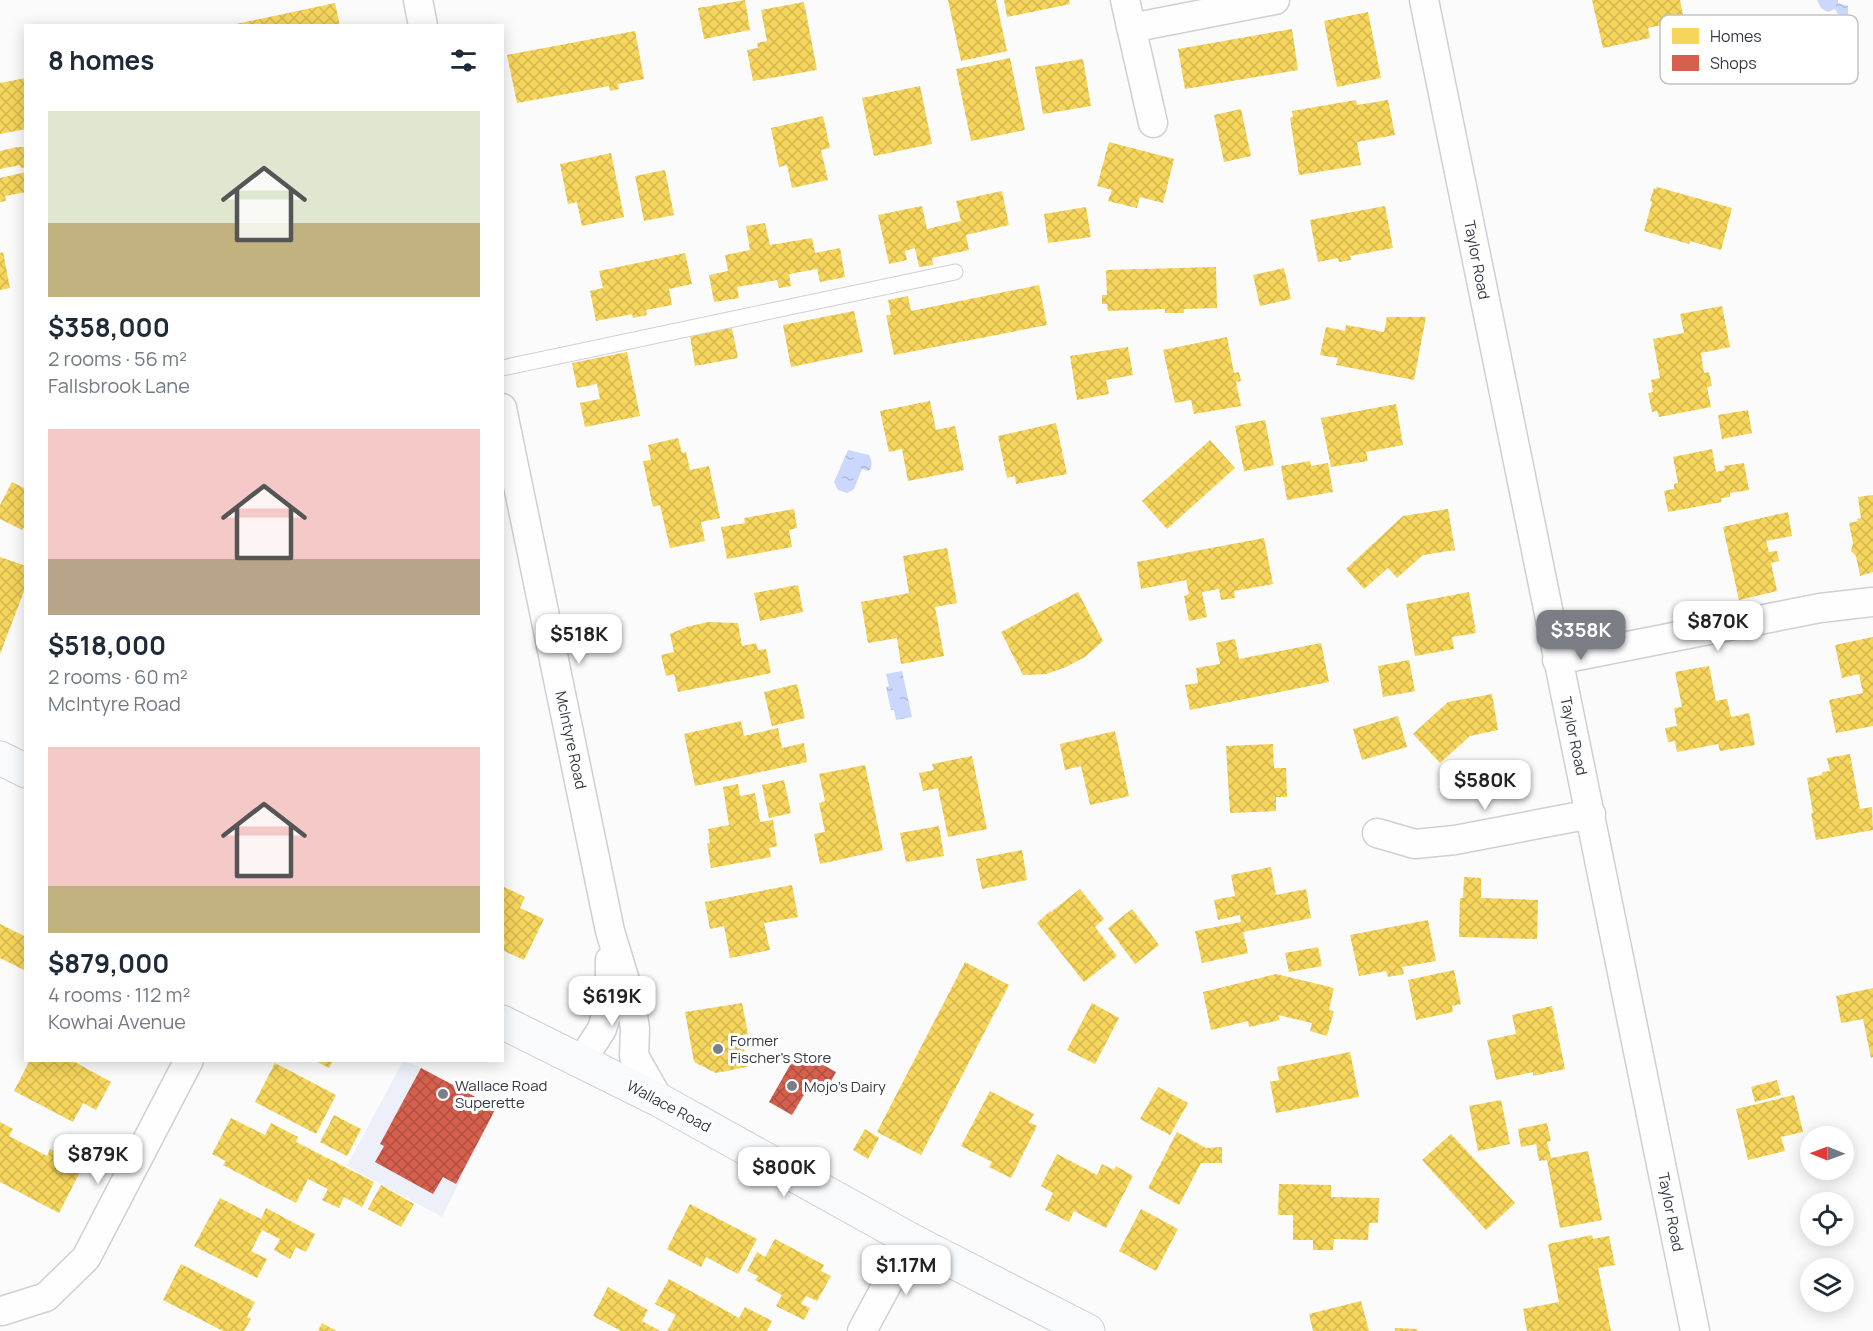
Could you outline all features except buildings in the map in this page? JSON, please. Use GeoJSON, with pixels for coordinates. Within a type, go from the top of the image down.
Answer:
{"type":"FeatureCollection","features":[{"type":"Feature","properties":{"kind":"street"},"geometry":{"type":"LineString","coordinates":[[418,0],[423,24]]}},
{"type":"Feature","properties":{"kind":"street"},"geometry":{"type":"LineString","coordinates":[[1125,0],[1153,123]]}},
{"type":"Feature","properties":{"kind":"street"},"geometry":{"type":"LineString","coordinates":[[1131,28],[1275,0]]}},
{"type":"Feature","properties":{"kind":"street","name":"Taylor Road"},"geometry":{"type":"LineString","coordinates":[[1424,0],[1695,1331]]}},
{"type":"Feature","properties":{"kind":"street","name":"McIntyre Road"},"geometry":{"type":"LineString","coordinates":[[504,418],[610,931],[630,997],[635,1029],[634,1056],[659,1100]]}},
{"type":"Feature","properties":{"kind":"street"},"geometry":{"type":"LineString","coordinates":[[1557,660],[1820,608],[1873,602]]}},
{"type":"Feature","properties":{"kind":"street"},"geometry":{"type":"LineString","coordinates":[[0,758],[24,770]]}},
{"type":"Feature","properties":{"kind":"street"},"geometry":{"type":"LineString","coordinates":[[1377,833],[1415,844],[1455,840],[1591,814]]}},
{"type":"Feature","properties":{"kind":"street","name":"McIntyre Road"},"geometry":{"type":"LineString","coordinates":[[582,1060],[602,1029],[610,1002],[610,931]]}},
{"type":"Feature","properties":{"kind":"street","name":"Wallace Road"},"geometry":{"type":"LineString","coordinates":[[504,1023],[659,1100],[910,1240],[1088,1331]]}},
{"type":"Feature","properties":{"kind":"street"},"geometry":{"type":"LineString","coordinates":[[2,1311],[46,1297],[86,1258],[188,1062]]}},
{"type":"Feature","properties":{"kind":"street"},"geometry":{"type":"LineString","coordinates":[[862,1331],[910,1240]]}},
{"type":"Feature","properties":{"kind":"lane"},"geometry":{"type":"LineString","coordinates":[[504,368],[955,272]]}},
{"type":"Feature","properties":{"kind":"shaded area"},"geometry":{"type":"Polygon","coordinates":[[[402,1062],[418,1066],[496,1108],[442,1217],[347,1166],[402,1062]]]}},
{"type":"Feature","properties":{"kind":"water"},"geometry":{"type":"Polygon","coordinates":[[[1817,0],[1838,0],[1838,3],[1848,6],[1848,15],[1839,15],[1835,9],[1828,12],[1821,8],[1817,0]]]}},
{"type":"Feature","properties":{"kind":"water"},"geometry":{"type":"Polygon","coordinates":[[[848,450],[869,455],[872,464],[868,471],[862,469],[854,489],[847,493],[838,490],[834,482],[848,450]]]}},
{"type":"Feature","properties":{"kind":"water"},"geometry":{"type":"Polygon","coordinates":[[[902,671],[912,717],[896,720],[894,710],[891,710],[886,687],[889,686],[886,674],[902,671]]]}},
{"type":"Feature","properties":{"kind":"place","name":"Former Fischer's Store"},"geometry":{"type":"Point","coordinates":[718,1049]}},
{"type":"Feature","properties":{"kind":"place","name":"Mojo's Dairy"},"geometry":{"type":"Point","coordinates":[792,1086]}},
{"type":"Feature","properties":{"kind":"place","name":"Wallace Road Superette"},"geometry":{"type":"Point","coordinates":[443,1094]}}]}
